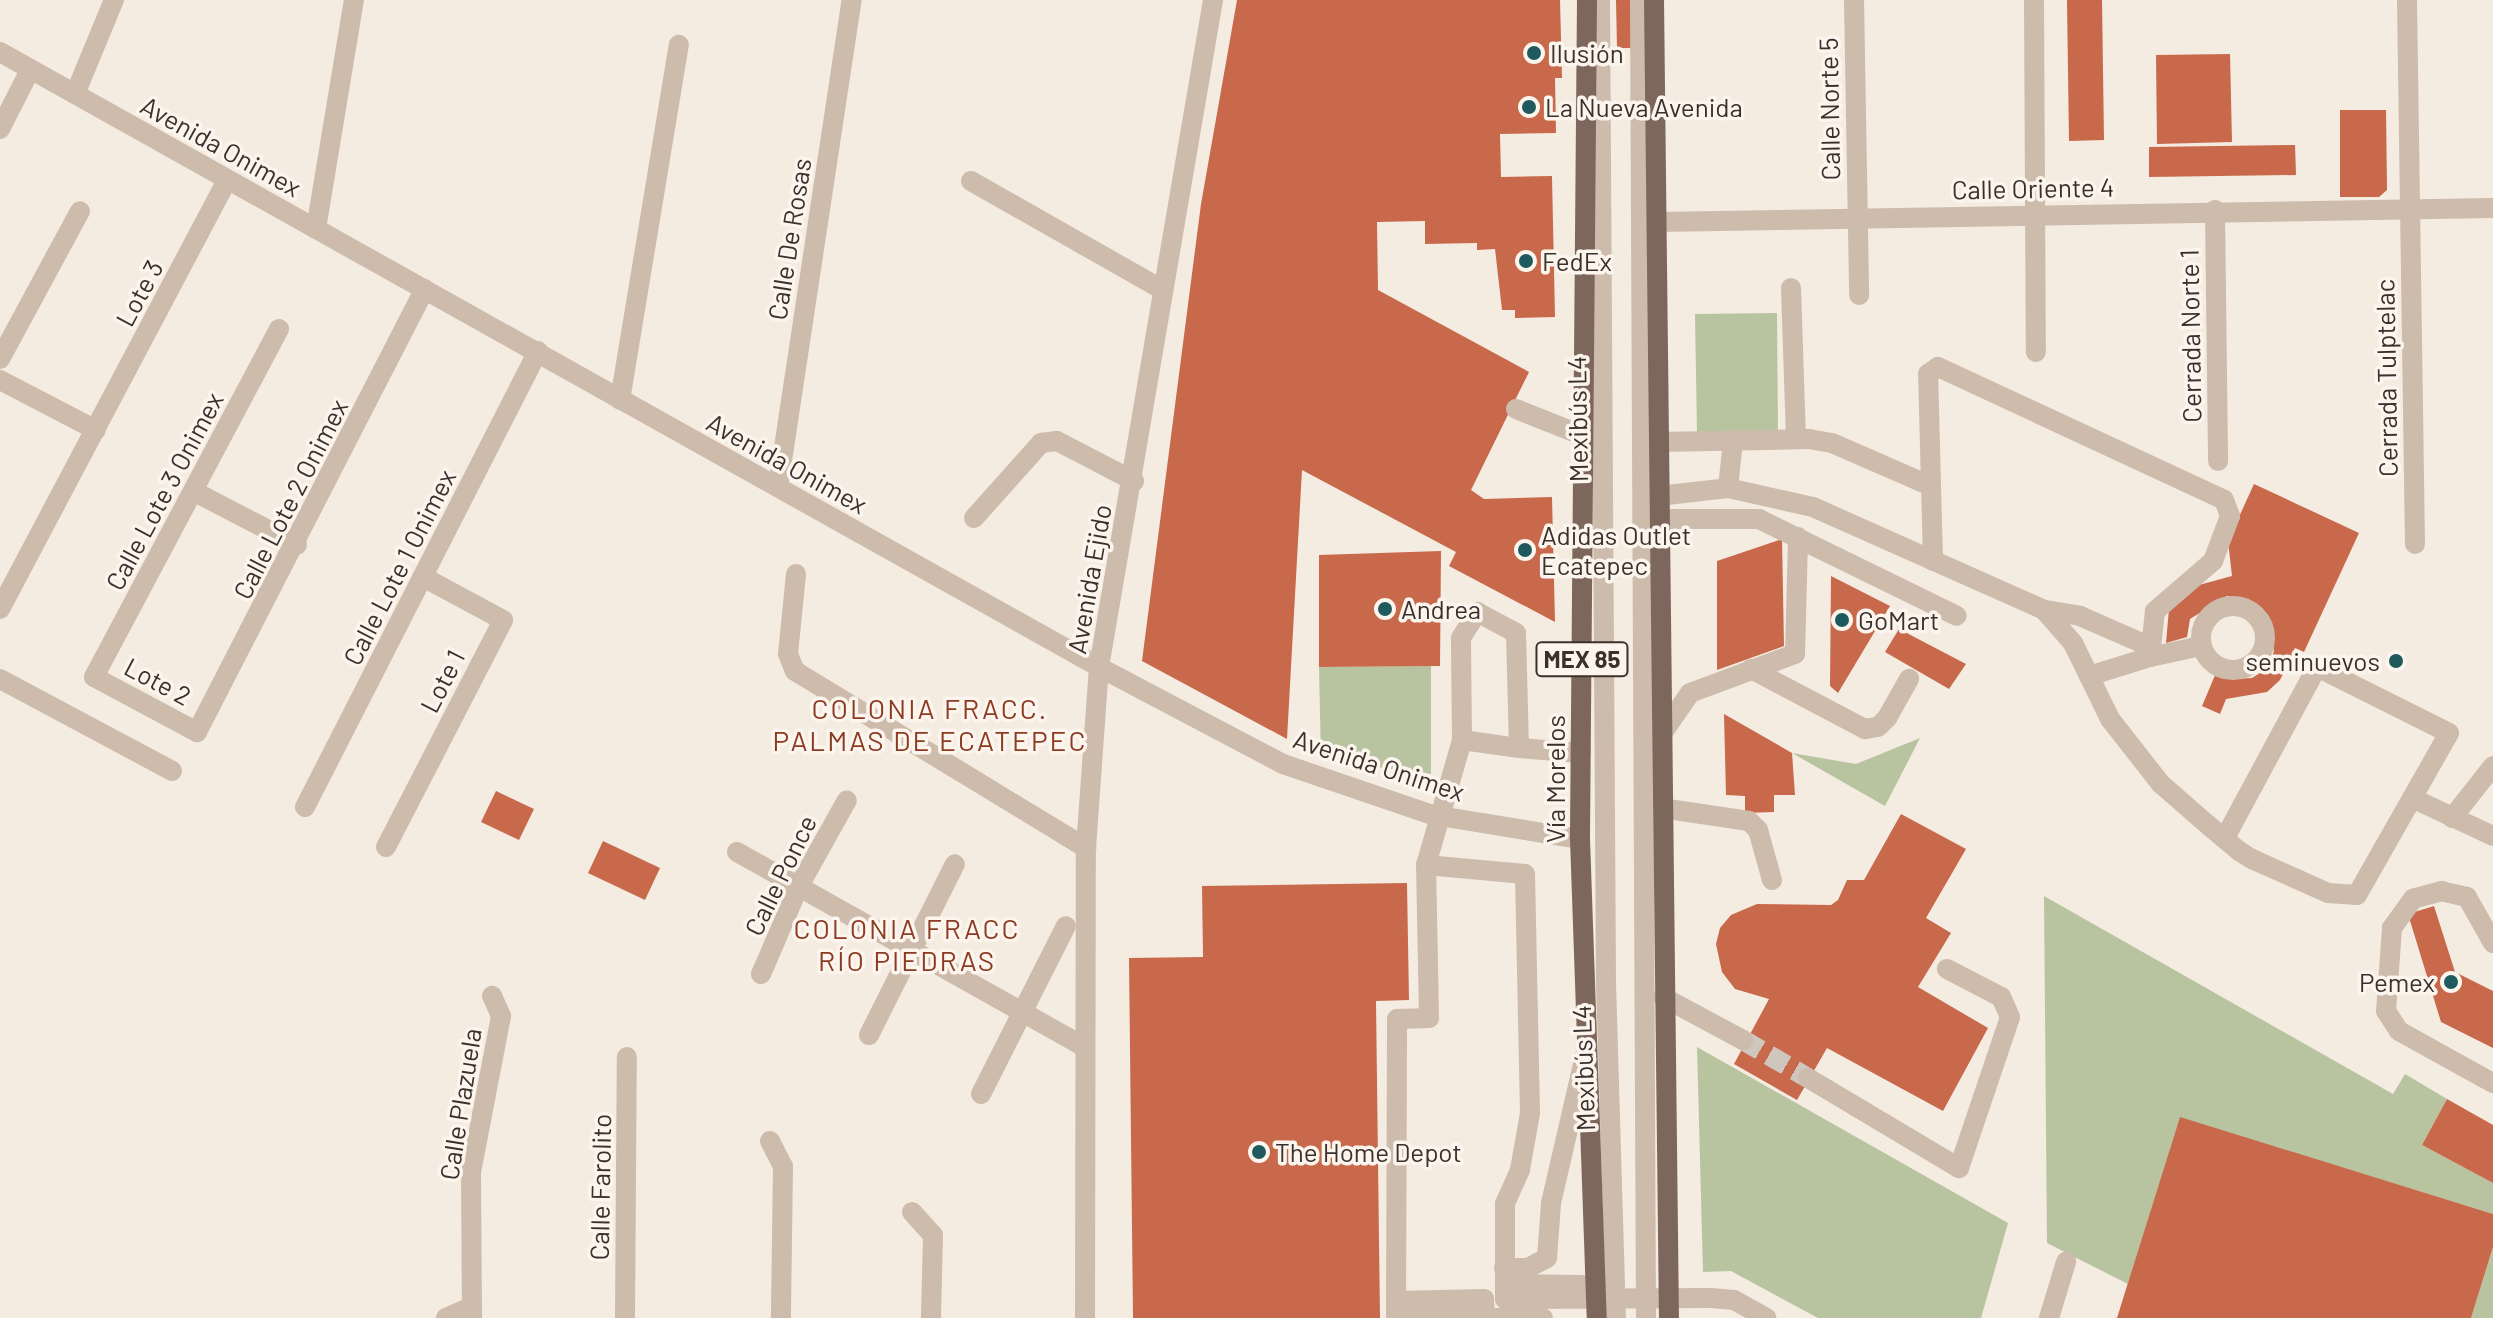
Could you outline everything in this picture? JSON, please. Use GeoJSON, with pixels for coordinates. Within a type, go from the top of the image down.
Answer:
{"type":"FeatureCollection","features":[{"type":"Feature","properties":{"kind":"main road","name":"Vía Morelos"},"geometry":{"type":"LineString","coordinates":[[1587,0],[1580,839],[1603,1304]]}},
{"type":"Feature","properties":{"kind":"main road","name":"MEX 85"},"geometry":{"type":"LineString","coordinates":[[1654,0],[1658,222],[1659,738],[1669,1308]]}},
{"type":"Feature","properties":{"kind":"street"},"geometry":{"type":"LineString","coordinates":[[75,94],[114,0]]}},
{"type":"Feature","properties":{"kind":"street"},"geometry":{"type":"LineString","coordinates":[[316,229],[354,0]]}},
{"type":"Feature","properties":{"kind":"street","name":"Calle De Rosas"},"geometry":{"type":"LineString","coordinates":[[778,487],[852,0]]}},
{"type":"Feature","properties":{"kind":"street","name":"Avenida Ejido"},"geometry":{"type":"LineString","coordinates":[[1085,1318],[1082,1046],[1086,848],[1099,667],[1134,481],[1213,0]]}},
{"type":"Feature","properties":{"kind":"street","name":"Mexibús L4"},"geometry":{"type":"LineString","coordinates":[[1600,0],[1606,983],[1603,1304],[1616,1318]]}},
{"type":"Feature","properties":{"kind":"street"},"geometry":{"type":"LineString","coordinates":[[1640,0],[1646,1308]]}},
{"type":"Feature","properties":{"kind":"street","name":"Calle Norte 5"},"geometry":{"type":"LineString","coordinates":[[1854,0],[1859,295]]}},
{"type":"Feature","properties":{"kind":"street"},"geometry":{"type":"LineString","coordinates":[[2034,0],[2036,352]]}},
{"type":"Feature","properties":{"kind":"street","name":"Cerrada Tulptelac"},"geometry":{"type":"LineString","coordinates":[[2407,0],[2415,544]]}},
{"type":"Feature","properties":{"kind":"street"},"geometry":{"type":"LineString","coordinates":[[620,400],[679,45]]}},
{"type":"Feature","properties":{"kind":"street","name":"Avenida Onimex"},"geometry":{"type":"LineString","coordinates":[[0,52],[1099,667],[1283,764],[1442,817],[1580,839]]}},
{"type":"Feature","properties":{"kind":"street"},"geometry":{"type":"LineString","coordinates":[[0,129],[30,70]]}},
{"type":"Feature","properties":{"kind":"street","name":"Lote 3"},"geometry":{"type":"LineString","coordinates":[[0,609],[227,180]]}},
{"type":"Feature","properties":{"kind":"street"},"geometry":{"type":"LineString","coordinates":[[971,181],[1163,290]]}},
{"type":"Feature","properties":{"kind":"street","name":"Calle Oriente 4"},"geometry":{"type":"LineString","coordinates":[[1658,222],[2215,210],[2410,211],[2493,208]]}},
{"type":"Feature","properties":{"kind":"street","name":"Cerrada Norte 1"},"geometry":{"type":"LineString","coordinates":[[2215,210],[2218,461]]}},
{"type":"Feature","properties":{"kind":"street"},"geometry":{"type":"LineString","coordinates":[[0,359],[80,211]]}},
{"type":"Feature","properties":{"kind":"street"},"geometry":{"type":"LineString","coordinates":[[1791,288],[1796,439]]}},
{"type":"Feature","properties":{"kind":"street","name":"Calle Lote 2 Onimex"},"geometry":{"type":"LineString","coordinates":[[197,732],[297,545],[425,289]]}},
{"type":"Feature","properties":{"kind":"street","name":"Calle Lote 3 Onimex"},"geometry":{"type":"LineString","coordinates":[[94,677],[279,329]]}},
{"type":"Feature","properties":{"kind":"street","name":"Calle Lote 1 Onimex"},"geometry":{"type":"LineString","coordinates":[[305,807],[538,351]]}},
{"type":"Feature","properties":{"kind":"street"},"geometry":{"type":"LineString","coordinates":[[1933,561],[1928,374],[1938,367],[2224,500],[2230,516],[2213,561],[2160,602],[2150,652]]}},
{"type":"Feature","properties":{"kind":"street"},"geometry":{"type":"LineString","coordinates":[[0,380],[96,430]]}},
{"type":"Feature","properties":{"kind":"street"},"geometry":{"type":"LineString","coordinates":[[1516,409],[1584,436]]}},
{"type":"Feature","properties":{"kind":"street"},"geometry":{"type":"LineString","coordinates":[[1658,442],[1796,439],[1832,443],[1931,486]]}},
{"type":"Feature","properties":{"kind":"street"},"geometry":{"type":"LineString","coordinates":[[974,518],[1041,443],[1057,441],[1134,481]]}},
{"type":"Feature","properties":{"kind":"street"},"geometry":{"type":"LineString","coordinates":[[1728,488],[1733,441]]}},
{"type":"Feature","properties":{"kind":"street"},"geometry":{"type":"LineString","coordinates":[[1658,496],[1728,488],[1813,507],[2044,610],[2080,616],[2150,652]]}},
{"type":"Feature","properties":{"kind":"street"},"geometry":{"type":"LineString","coordinates":[[193,491],[297,545]]}},
{"type":"Feature","properties":{"kind":"street"},"geometry":{"type":"LineString","coordinates":[[1658,519],[1759,519],[1957,616]]}},
{"type":"Feature","properties":{"kind":"street"},"geometry":{"type":"LineString","coordinates":[[1659,738],[1690,693],[1795,654],[1798,537]]}},
{"type":"Feature","properties":{"kind":"street"},"geometry":{"type":"LineString","coordinates":[[796,574],[788,654],[795,671],[1086,848]]}},
{"type":"Feature","properties":{"kind":"street","name":"Lote 1"},"geometry":{"type":"LineString","coordinates":[[386,847],[503,620],[423,577]]}},
{"type":"Feature","properties":{"kind":"street"},"geometry":{"type":"LineString","coordinates":[[2044,610],[2073,643],[2135,755],[2225,838],[2252,859],[2328,893],[2357,895],[2449,733],[2317,667],[2225,838]]}},
{"type":"Feature","properties":{"kind":"street"},"geometry":{"type":"LineString","coordinates":[[1519,748],[1516,633],[1477,612],[1461,638],[1462,740],[1426,865],[1429,1018],[1397,1019],[1396,1312],[1484,1299],[1485,1316],[1543,1318]]}},
{"type":"Feature","properties":{"kind":"street"},"geometry":{"type":"LineString","coordinates":[[2089,676],[2150,652],[2201,646]]}},
{"type":"Feature","properties":{"kind":"street"},"geometry":{"type":"LineString","coordinates":[[1751,669],[1865,729],[1887,718],[1909,679]]}},
{"type":"Feature","properties":{"kind":"street","name":"Lote 2"},"geometry":{"type":"LineString","coordinates":[[94,677],[197,732]]}},
{"type":"Feature","properties":{"kind":"street"},"geometry":{"type":"LineString","coordinates":[[0,679],[172,771]]}},
{"type":"Feature","properties":{"kind":"street"},"geometry":{"type":"LineString","coordinates":[[1462,740],[1581,753]]}},
{"type":"Feature","properties":{"kind":"street"},"geometry":{"type":"LineString","coordinates":[[2452,818],[2493,766]]}},
{"type":"Feature","properties":{"kind":"street"},"geometry":{"type":"LineString","coordinates":[[2412,798],[2493,836]]}},
{"type":"Feature","properties":{"kind":"street","name":"Calle Ponce"},"geometry":{"type":"LineString","coordinates":[[761,974],[799,886],[847,800]]}},
{"type":"Feature","properties":{"kind":"street"},"geometry":{"type":"LineString","coordinates":[[1661,808],[1749,821],[1758,830],[1772,880]]}},
{"type":"Feature","properties":{"kind":"street"},"geometry":{"type":"LineString","coordinates":[[737,852],[1082,1046]]}},
{"type":"Feature","properties":{"kind":"street"},"geometry":{"type":"LineString","coordinates":[[869,1035],[955,864]]}},
{"type":"Feature","properties":{"kind":"street"},"geometry":{"type":"LineString","coordinates":[[1426,865],[1525,874],[1530,1113],[1520,1170],[1505,1204],[1505,1299],[1646,1308],[1738,1309],[1766,1318]]}},
{"type":"Feature","properties":{"kind":"street"},"geometry":{"type":"LineString","coordinates":[[2493,943],[2467,897],[2442,891],[2413,899],[2392,928],[2386,1011],[2399,1031],[2493,1083]]}},
{"type":"Feature","properties":{"kind":"street"},"geometry":{"type":"LineString","coordinates":[[981,1094],[1066,926]]}},
{"type":"Feature","properties":{"kind":"street"},"geometry":{"type":"LineString","coordinates":[[1808,1078],[1959,1168],[2010,1017],[2001,997],[1947,969]]}},
{"type":"Feature","properties":{"kind":"street","name":"Calle Plazuela"},"geometry":{"type":"LineString","coordinates":[[471,1312],[471,1172],[501,1016],[492,996]]}},
{"type":"Feature","properties":{"kind":"street"},"geometry":{"type":"LineString","coordinates":[[1663,997],[1743,1040]]}},
{"type":"Feature","properties":{"kind":"street"},"geometry":{"type":"LineString","coordinates":[[1505,1276],[1547,1258],[1551,1203],[1588,1044]]}},
{"type":"Feature","properties":{"kind":"street","name":"Calle Farolito"},"geometry":{"type":"LineString","coordinates":[[625,1318],[627,1057]]}},
{"type":"Feature","properties":{"kind":"street"},"geometry":{"type":"LineString","coordinates":[[770,1141],[783,1166],[781,1318]]}},
{"type":"Feature","properties":{"kind":"street"},"geometry":{"type":"LineString","coordinates":[[912,1212],[933,1235],[931,1318]]}},
{"type":"Feature","properties":{"kind":"street"},"geometry":{"type":"LineString","coordinates":[[2049,1318],[2066,1262]]}},
{"type":"Feature","properties":{"kind":"street"},"geometry":{"type":"LineString","coordinates":[[446,1318],[471,1312]]}},
{"type":"Feature","properties":{"kind":"green space"},"geometry":{"type":"Polygon","coordinates":[[[1777,313],[1778,433],[1697,434],[1695,314],[1777,313]]]}},
{"type":"Feature","properties":{"kind":"green space"},"geometry":{"type":"Polygon","coordinates":[[[1431,666],[1431,774],[1321,760],[1319,667],[1431,666]]]}},
{"type":"Feature","properties":{"kind":"green space"},"geometry":{"type":"Polygon","coordinates":[[[1920,738],[1885,806],[1792,753],[1856,764],[1920,738]]]}},
{"type":"Feature","properties":{"kind":"green space"},"geometry":{"type":"Polygon","coordinates":[[[2044,896],[2393,1094],[2405,1074],[2447,1099],[2422,1145],[2493,1183],[2493,1214],[2180,1118],[2128,1284],[2047,1243],[2044,896]]]}},
{"type":"Feature","properties":{"kind":"green space"},"geometry":{"type":"Polygon","coordinates":[[[1697,1047],[2008,1223],[1981,1318],[1818,1318],[1731,1271],[1703,1272],[1697,1047]]]}},
{"type":"Feature","properties":{"kind":"green space"},"geometry":{"type":"Polygon","coordinates":[[[2493,1247],[2493,1318],[2471,1318],[2493,1247]]]}},
{"type":"Feature","properties":{"kind":"building"},"geometry":{"type":"Polygon","coordinates":[[[1237,0],[1560,0],[1562,78],[1555,78],[1556,133],[1500,134],[1501,177],[1552,176],[1555,317],[1515,318],[1515,310],[1502,310],[1495,249],[1477,250],[1477,243],[1425,244],[1425,221],[1377,222],[1378,290],[1529,372],[1471,490],[1484,499],[1552,497],[1555,622],[1449,566],[1456,552],[1302,470],[1287,739],[1142,661],[1201,204],[1237,0]]]}},
{"type":"Feature","properties":{"kind":"building"},"geometry":{"type":"Polygon","coordinates":[[[1616,0],[1637,0],[1638,48],[1617,48],[1616,0]]]}},
{"type":"Feature","properties":{"kind":"building"},"geometry":{"type":"Polygon","coordinates":[[[2067,0],[2102,0],[2104,140],[2069,141],[2067,0]]]}},
{"type":"Feature","properties":{"kind":"building"},"geometry":{"type":"Polygon","coordinates":[[[2230,54],[2232,142],[2157,144],[2156,55],[2230,54]]]}},
{"type":"Feature","properties":{"kind":"building"},"geometry":{"type":"Polygon","coordinates":[[[2340,110],[2386,110],[2387,190],[2379,197],[2340,197],[2340,110]]]}},
{"type":"Feature","properties":{"kind":"building"},"geometry":{"type":"Polygon","coordinates":[[[2295,145],[2296,175],[2149,177],[2149,147],[2295,145]]]}},
{"type":"Feature","properties":{"kind":"building"},"geometry":{"type":"Polygon","coordinates":[[[2254,484],[2359,533],[2304,652],[2295,648],[2280,680],[2267,692],[2226,699],[2220,714],[2202,706],[2216,673],[2233,679],[2252,678],[2268,668],[2274,651],[2266,617],[2245,599],[2227,596],[2190,619],[2187,637],[2166,643],[2169,609],[2199,585],[2232,576],[2228,541],[2254,484]]]}},
{"type":"Feature","properties":{"kind":"building"},"geometry":{"type":"Polygon","coordinates":[[[1782,539],[1784,646],[1717,670],[1717,561],[1782,539]]]}},
{"type":"Feature","properties":{"kind":"building"},"geometry":{"type":"Polygon","coordinates":[[[1441,551],[1440,666],[1319,667],[1319,555],[1441,551]]]}},
{"type":"Feature","properties":{"kind":"building"},"geometry":{"type":"Polygon","coordinates":[[[1831,576],[1890,606],[1838,693],[1830,686],[1831,576]]]}},
{"type":"Feature","properties":{"kind":"building"},"geometry":{"type":"Polygon","coordinates":[[[1899,629],[1966,664],[1949,689],[1885,652],[1899,629]]]}},
{"type":"Feature","properties":{"kind":"building"},"geometry":{"type":"Polygon","coordinates":[[[1724,714],[1792,753],[1795,795],[1774,795],[1774,812],[1745,813],[1745,796],[1726,795],[1724,714]]]}},
{"type":"Feature","properties":{"kind":"building"},"geometry":{"type":"Polygon","coordinates":[[[496,791],[534,809],[519,840],[481,822],[496,791]]]}},
{"type":"Feature","properties":{"kind":"building"},"geometry":{"type":"Polygon","coordinates":[[[1901,814],[1966,849],[1926,918],[1951,933],[1918,987],[1988,1028],[1943,1111],[1827,1048],[1797,1100],[1734,1064],[1769,999],[1735,989],[1722,972],[1716,944],[1720,928],[1731,915],[1757,904],[1831,905],[1838,900],[1847,880],[1864,880],[1901,814]]]}},
{"type":"Feature","properties":{"kind":"building"},"geometry":{"type":"Polygon","coordinates":[[[603,841],[660,868],[645,900],[588,873],[603,841]]]}},
{"type":"Feature","properties":{"kind":"building"},"geometry":{"type":"Polygon","coordinates":[[[1407,883],[1409,1000],[1376,1001],[1380,1318],[1133,1318],[1129,958],[1203,957],[1202,886],[1407,883]]]}},
{"type":"Feature","properties":{"kind":"building","name":"Pemex"},"geometry":{"type":"Polygon","coordinates":[[[2434,906],[2455,972],[2493,991],[2493,1048],[2441,1022],[2408,914],[2434,906]]]}},
{"type":"Feature","properties":{"kind":"building"},"geometry":{"type":"Polygon","coordinates":[[[2447,1099],[2493,1125],[2493,1183],[2422,1145],[2447,1099]]]}},
{"type":"Feature","properties":{"kind":"building"},"geometry":{"type":"Polygon","coordinates":[[[2180,1117],[2493,1214],[2493,1247],[2471,1318],[2117,1318],[2180,1117]]]}},
{"type":"Feature","properties":{"kind":"tunnel"},"geometry":{"type":"LineString","coordinates":[[1743,1040],[1808,1078]]}},
{"type":"Feature","properties":{"kind":"place","name":"Ilusión"},"geometry":{"type":"Point","coordinates":[1534,53]}},
{"type":"Feature","properties":{"kind":"place","name":"La Nueva Avenida"},"geometry":{"type":"Point","coordinates":[1529,107]}},
{"type":"Feature","properties":{"kind":"place","name":"FedEx"},"geometry":{"type":"Point","coordinates":[1526,261]}},
{"type":"Feature","properties":{"kind":"place","name":"Adidas Outlet Ecatepec"},"geometry":{"type":"Point","coordinates":[1525,550]}},
{"type":"Feature","properties":{"kind":"place","name":"Andrea"},"geometry":{"type":"Point","coordinates":[1385,609]}},
{"type":"Feature","properties":{"kind":"place","name":"GoMart"},"geometry":{"type":"Point","coordinates":[1842,620]}},
{"type":"Feature","properties":{"kind":"place","name":"seminuevos"},"geometry":{"type":"Point","coordinates":[2396,661]}},
{"type":"Feature","properties":{"kind":"place","name":"Pemex"},"geometry":{"type":"Point","coordinates":[2451,982]}},
{"type":"Feature","properties":{"kind":"place","name":"The Home Depot"},"geometry":{"type":"Point","coordinates":[1259,1152]}},
{"type":"Feature","properties":{"kind":"district","name":"COLONIA FRACC. PALMAS DE ECATEPEC"},"geometry":{"type":"Point","coordinates":[930,724]}},
{"type":"Feature","properties":{"kind":"district","name":"COLONIA FRACC RÍO PIEDRAS"},"geometry":{"type":"Point","coordinates":[907,944]}}]}
